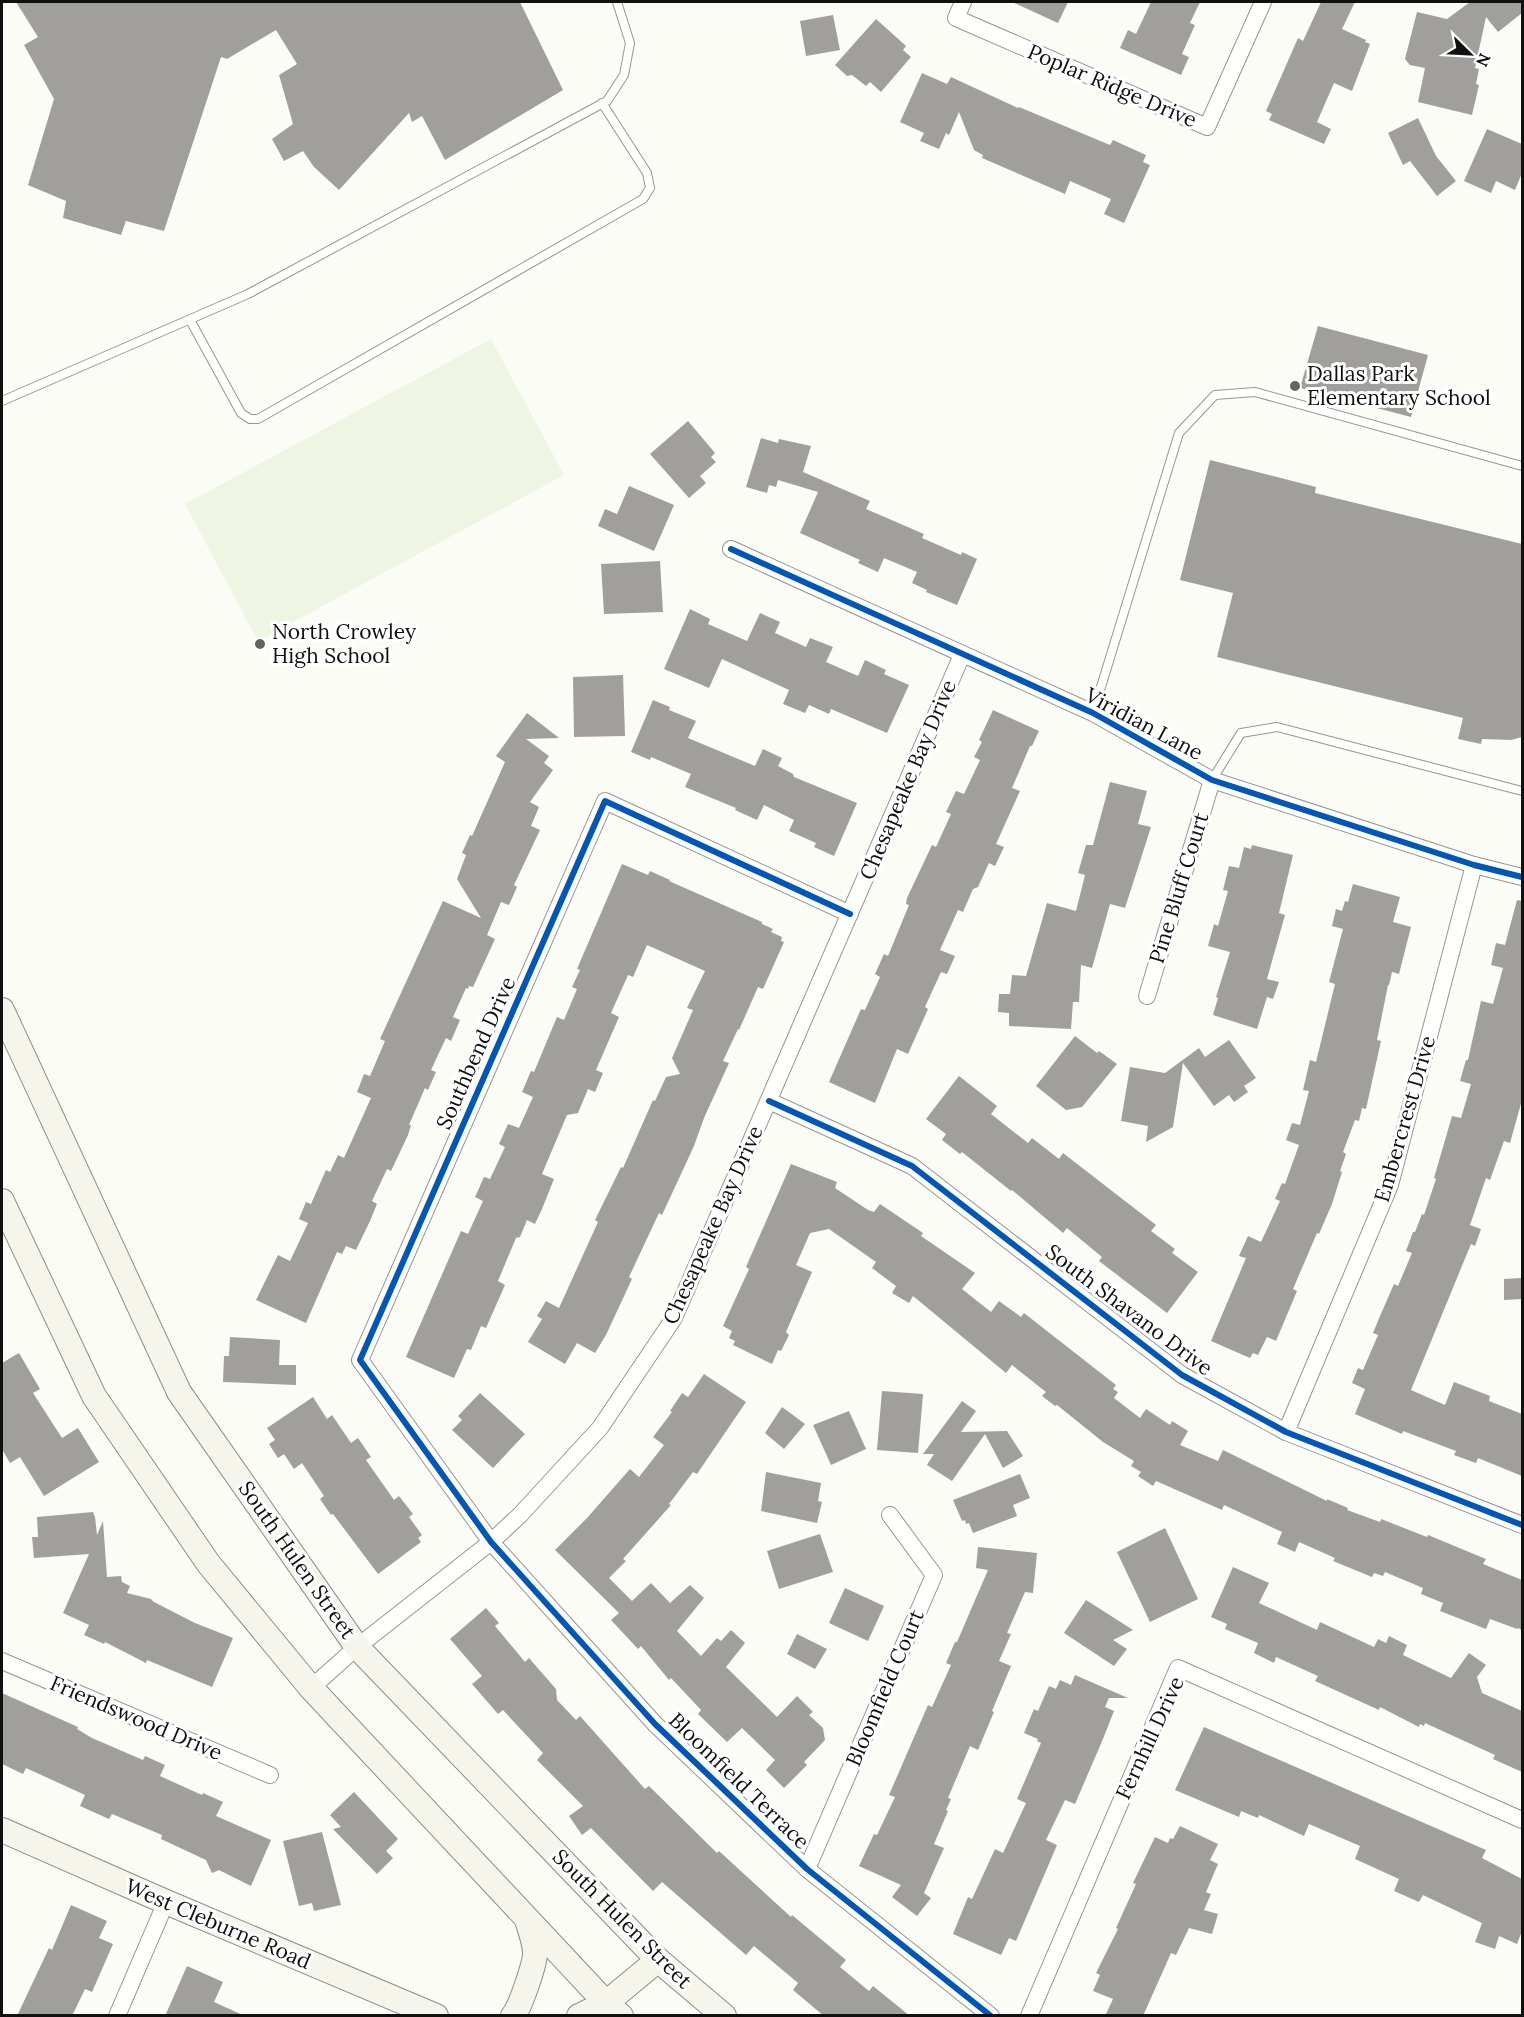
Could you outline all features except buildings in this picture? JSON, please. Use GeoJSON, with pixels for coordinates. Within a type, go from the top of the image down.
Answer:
{"type":"FeatureCollection","features":[{"type":"Feature","properties":{"kind":"main road","name":"South Hulen Street"},"geometry":{"type":"LineString","coordinates":[[2,1010],[179,1392],[357,1647],[658,1960],[724,2016]]}},
{"type":"Feature","properties":{"kind":"main road"},"geometry":{"type":"LineString","coordinates":[[2,1202],[94,1396],[208,1563],[311,1688],[613,2009]]}},
{"type":"Feature","properties":{"kind":"main road","name":"West Cleburne Road"},"geometry":{"type":"LineString","coordinates":[[2,1830],[436,2016]]}},
{"type":"Feature","properties":{"kind":"main road"},"geometry":{"type":"LineString","coordinates":[[513,2016],[517,2012],[526,1989],[535,1953],[526,1918]]}},
{"type":"Feature","properties":{"kind":"main road"},"geometry":{"type":"LineString","coordinates":[[579,2016],[613,2009],[658,1960]]}},
{"type":"Feature","properties":{"kind":"street","name":"Poplar Ridge Drive"},"geometry":{"type":"LineString","coordinates":[[963,2],[956,18],[1207,127],[1263,2]]}},
{"type":"Feature","properties":{"kind":"street","name":"Viridian Lane"},"geometry":{"type":"LineString","coordinates":[[731,549],[1093,713],[1212,780],[1474,865],[1522,877]]}},
{"type":"Feature","properties":{"kind":"street","name":"Chesapeake Bay Drive"},"geometry":{"type":"LineString","coordinates":[[311,1688],[357,1647],[491,1542],[519,1515],[600,1428],[674,1318],[962,655]]}},
{"type":"Feature","properties":{"kind":"street","name":"Pine Bluff Court"},"geometry":{"type":"LineString","coordinates":[[1147,996],[1212,780]]}},
{"type":"Feature","properties":{"kind":"street","name":"Southbend Drive"},"geometry":{"type":"LineString","coordinates":[[491,1542],[360,1360],[605,801],[850,914]]}},
{"type":"Feature","properties":{"kind":"street","name":"Embercrest Drive"},"geometry":{"type":"LineString","coordinates":[[1286,1432],[1390,1185],[1474,865]]}},
{"type":"Feature","properties":{"kind":"street","name":"South Shavano Drive"},"geometry":{"type":"LineString","coordinates":[[770,1101],[912,1166],[1182,1375],[1286,1432],[1522,1525]]}},
{"type":"Feature","properties":{"kind":"street","name":"Bloomfield Court"},"geometry":{"type":"LineString","coordinates":[[807,1869],[934,1575],[890,1515]]}},
{"type":"Feature","properties":{"kind":"street","name":"Bloomfield Terrace"},"geometry":{"type":"LineString","coordinates":[[491,1542],[656,1724],[807,1869],[991,2016]]}},
{"type":"Feature","properties":{"kind":"street","name":"Friendswood Drive"},"geometry":{"type":"LineString","coordinates":[[2,1661],[270,1775]]}},
{"type":"Feature","properties":{"kind":"street","name":"Fernhill Drive"},"geometry":{"type":"LineString","coordinates":[[1029,2016],[1178,1668],[1522,1820]]}},
{"type":"Feature","properties":{"kind":"street"},"geometry":{"type":"LineString","coordinates":[[117,2016],[166,1902]]}},
{"type":"Feature","properties":{"kind":"lane"},"geometry":{"type":"LineString","coordinates":[[2,401],[248,294],[607,101],[624,75],[630,43],[617,2]]}},
{"type":"Feature","properties":{"kind":"lane"},"geometry":{"type":"LineString","coordinates":[[190,320],[241,413],[250,419],[258,419],[643,199],[650,188],[647,173],[602,103]]}},
{"type":"Feature","properties":{"kind":"lane"},"geometry":{"type":"LineString","coordinates":[[1093,713],[1179,433],[1215,395],[1255,392],[1522,466]]}},
{"type":"Feature","properties":{"kind":"lane"},"geometry":{"type":"LineString","coordinates":[[1212,780],[1240,733],[1277,728],[1522,791]]}},
{"type":"Feature","properties":{"kind":"green space"},"geometry":{"type":"Polygon","coordinates":[[[491,339],[564,475],[258,641],[185,504],[491,339]]]}},
{"type":"Feature","properties":{"kind":"cycle path"},"geometry":{"type":"LineString","coordinates":[[731,549],[1093,713],[1212,780],[1474,865],[1522,877]]}},
{"type":"Feature","properties":{"kind":"cycle path"},"geometry":{"type":"LineString","coordinates":[[850,914],[605,801],[360,1360],[491,1542],[655,1724],[807,1869],[991,2016]]}},
{"type":"Feature","properties":{"kind":"cycle path"},"geometry":{"type":"LineString","coordinates":[[769,1101],[912,1166],[1182,1375],[1286,1432],[1522,1525]]}},
{"type":"Feature","properties":{"kind":"place","name":"Dallas Park Elementary School"},"geometry":{"type":"Point","coordinates":[1295,386]}},
{"type":"Feature","properties":{"kind":"place","name":"North Crowley High School"},"geometry":{"type":"Point","coordinates":[260,644]}}]}
